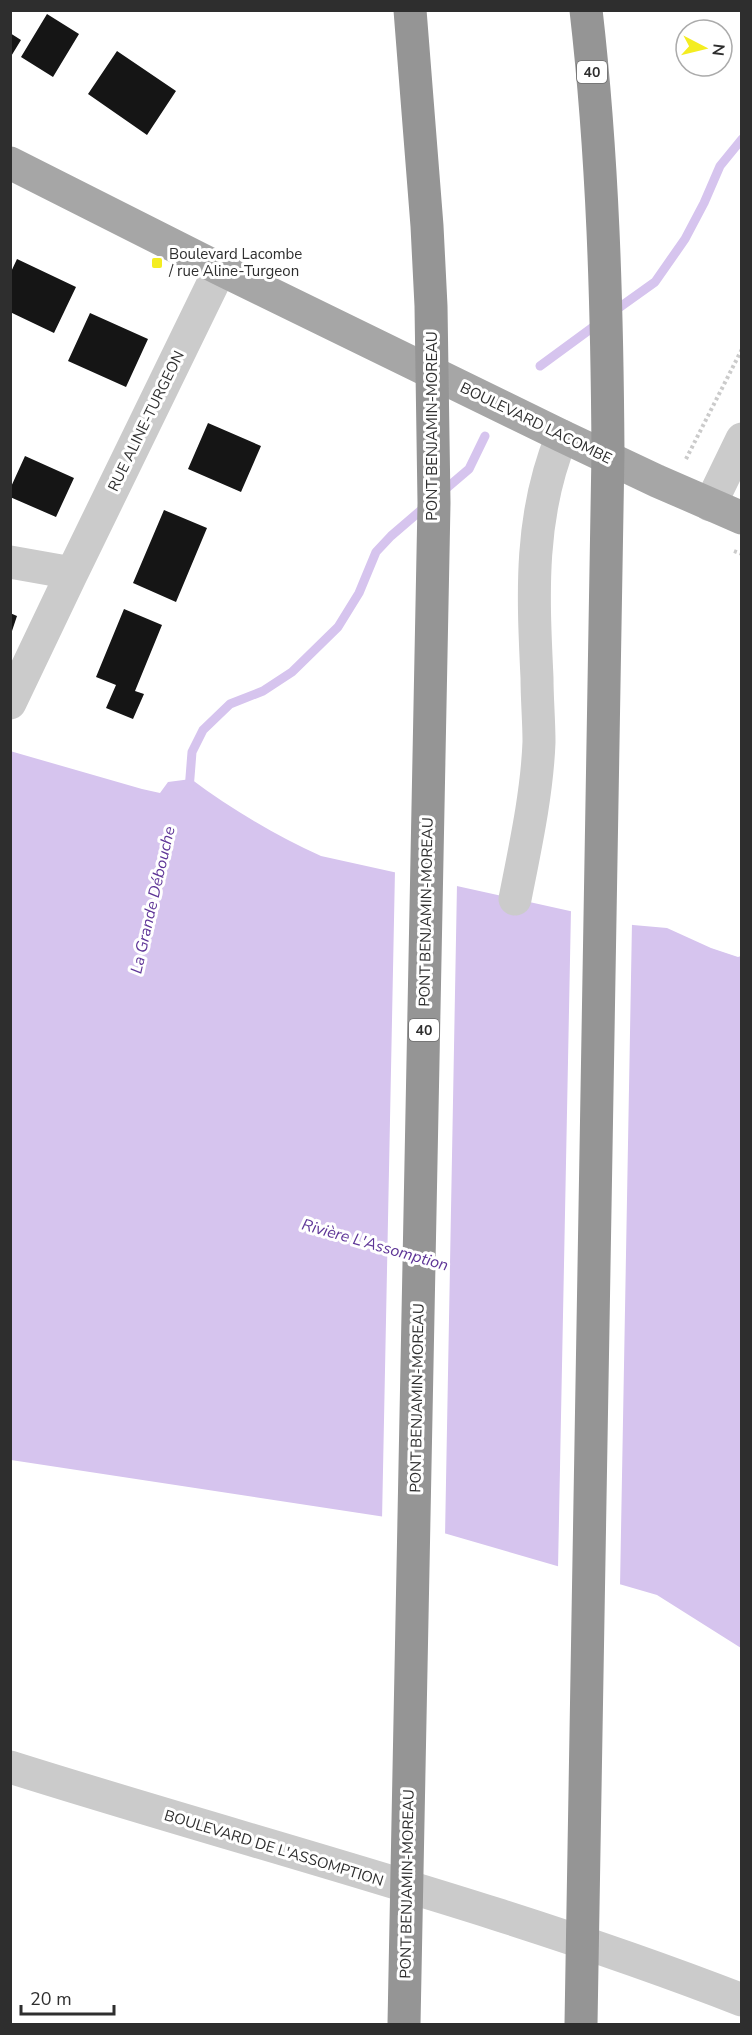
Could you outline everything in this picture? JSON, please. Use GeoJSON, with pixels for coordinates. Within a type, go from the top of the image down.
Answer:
{"type":"FeatureCollection","features":[{"type":"Feature","properties":{"kind":"highway","name":"PONT BENJAMIN-MOREAU"},"geometry":{"type":"LineString","coordinates":[[404,2025],[434,503],[431,306],[410,10]]}},
{"type":"Feature","properties":{"kind":"highway","name":"40"},"geometry":{"type":"LineString","coordinates":[[581,2021],[608,475],[605,299],[596,134],[586,10]]}},
{"type":"Feature","properties":{"kind":"main road","name":"BOULEVARD LACOMBE"},"geometry":{"type":"LineString","coordinates":[[10,163],[220,269],[562,436],[741,518]]}},
{"type":"Feature","properties":{"kind":"street","name":"RUE ALINE-TURGEON"},"geometry":{"type":"LineString","coordinates":[[10,703],[220,269]]}},
{"type":"Feature","properties":{"kind":"street"},"geometry":{"type":"LineString","coordinates":[[515,899],[537,771],[535,547],[547,479],[562,436]]}},
{"type":"Feature","properties":{"kind":"street"},"geometry":{"type":"LineString","coordinates":[[710,505],[741,440]]}},
{"type":"Feature","properties":{"kind":"street"},"geometry":{"type":"LineString","coordinates":[[10,562],[72,573]]}},
{"type":"Feature","properties":{"kind":"street","name":"BOULEVARD DE L'ASSOMPTION"},"geometry":{"type":"LineString","coordinates":[[10,1767],[517,1922],[649,1965],[741,2001]]}},
{"type":"Feature","properties":{"kind":"path"},"geometry":{"type":"LineString","coordinates":[[685,460],[741,349]]}},
{"type":"Feature","properties":{"kind":"water","name":"Rivière L'Assomption"},"geometry":{"type":"Polygon","coordinates":[[[10,751],[160,793],[168,782],[191,779],[254,821],[321,856],[633,925],[667,928],[711,948],[741,956],[741,1648],[657,1595],[392,1518],[11,1460],[10,751]]]}},
{"type":"Feature","properties":{"kind":"pier"},"geometry":{"type":"Polygon","coordinates":[[[395,870],[457,884],[445,1537],[382,1520],[395,870]]]}},
{"type":"Feature","properties":{"kind":"pier"},"geometry":{"type":"Polygon","coordinates":[[[571,909],[632,922],[620,1587],[558,1569],[571,909]]]}},
{"type":"Feature","properties":{"kind":"building"},"geometry":{"type":"Polygon","coordinates":[[[47,14],[79,34],[53,77],[21,57],[47,14]]]}},
{"type":"Feature","properties":{"kind":"building"},"geometry":{"type":"Polygon","coordinates":[[[10,33],[21,40],[10,58],[10,33]]]}},
{"type":"Feature","properties":{"kind":"building"},"geometry":{"type":"Polygon","coordinates":[[[117,51],[176,91],[147,135],[88,94],[117,51]]]}},
{"type":"Feature","properties":{"kind":"building"},"geometry":{"type":"Polygon","coordinates":[[[17,259],[76,287],[54,333],[10,312],[10,274],[17,259]]]}},
{"type":"Feature","properties":{"kind":"building"},"geometry":{"type":"Polygon","coordinates":[[[90,313],[148,339],[126,387],[68,361],[90,313]]]}},
{"type":"Feature","properties":{"kind":"building"},"geometry":{"type":"Polygon","coordinates":[[[208,423],[261,446],[241,492],[188,469],[208,423]]]}},
{"type":"Feature","properties":{"kind":"building"},"geometry":{"type":"Polygon","coordinates":[[[25,456],[74,478],[56,517],[10,497],[10,489],[25,456]]]}},
{"type":"Feature","properties":{"kind":"building"},"geometry":{"type":"Polygon","coordinates":[[[164,510],[207,528],[176,602],[133,583],[164,510]]]}},
{"type":"Feature","properties":{"kind":"building"},"geometry":{"type":"Polygon","coordinates":[[[124,609],[162,625],[135,691],[144,694],[133,719],[106,708],[116,685],[96,677],[124,609]]]}},
{"type":"Feature","properties":{"kind":"building"},"geometry":{"type":"Polygon","coordinates":[[[10,613],[17,616],[11,634],[10,633],[10,613]]]}},
{"type":"Feature","properties":{"kind":"waterway","name":"La Grande Débouche"},"geometry":{"type":"LineString","coordinates":[[613,312],[655,282],[685,239],[720,166],[742,139]]}},
{"type":"Feature","properties":{"kind":"waterway","name":"La Grande Débouche"},"geometry":{"type":"LineString","coordinates":[[540,366],[600,322]]}},
{"type":"Feature","properties":{"kind":"waterway","name":"La Grande Débouche"},"geometry":{"type":"LineString","coordinates":[[442,492],[469,469],[485,436]]}},
{"type":"Feature","properties":{"kind":"waterway","name":"La Grande Débouche"},"geometry":{"type":"LineString","coordinates":[[189,790],[192,752],[203,730],[230,704],[263,691],[292,672],[338,627],[359,593],[376,552],[427,505]]}},
{"type":"Feature","properties":{"kind":"place","name":"Boulevard Lacombe / rue Aline-Turgeon"},"geometry":{"type":"Point","coordinates":[157,263]}}]}
